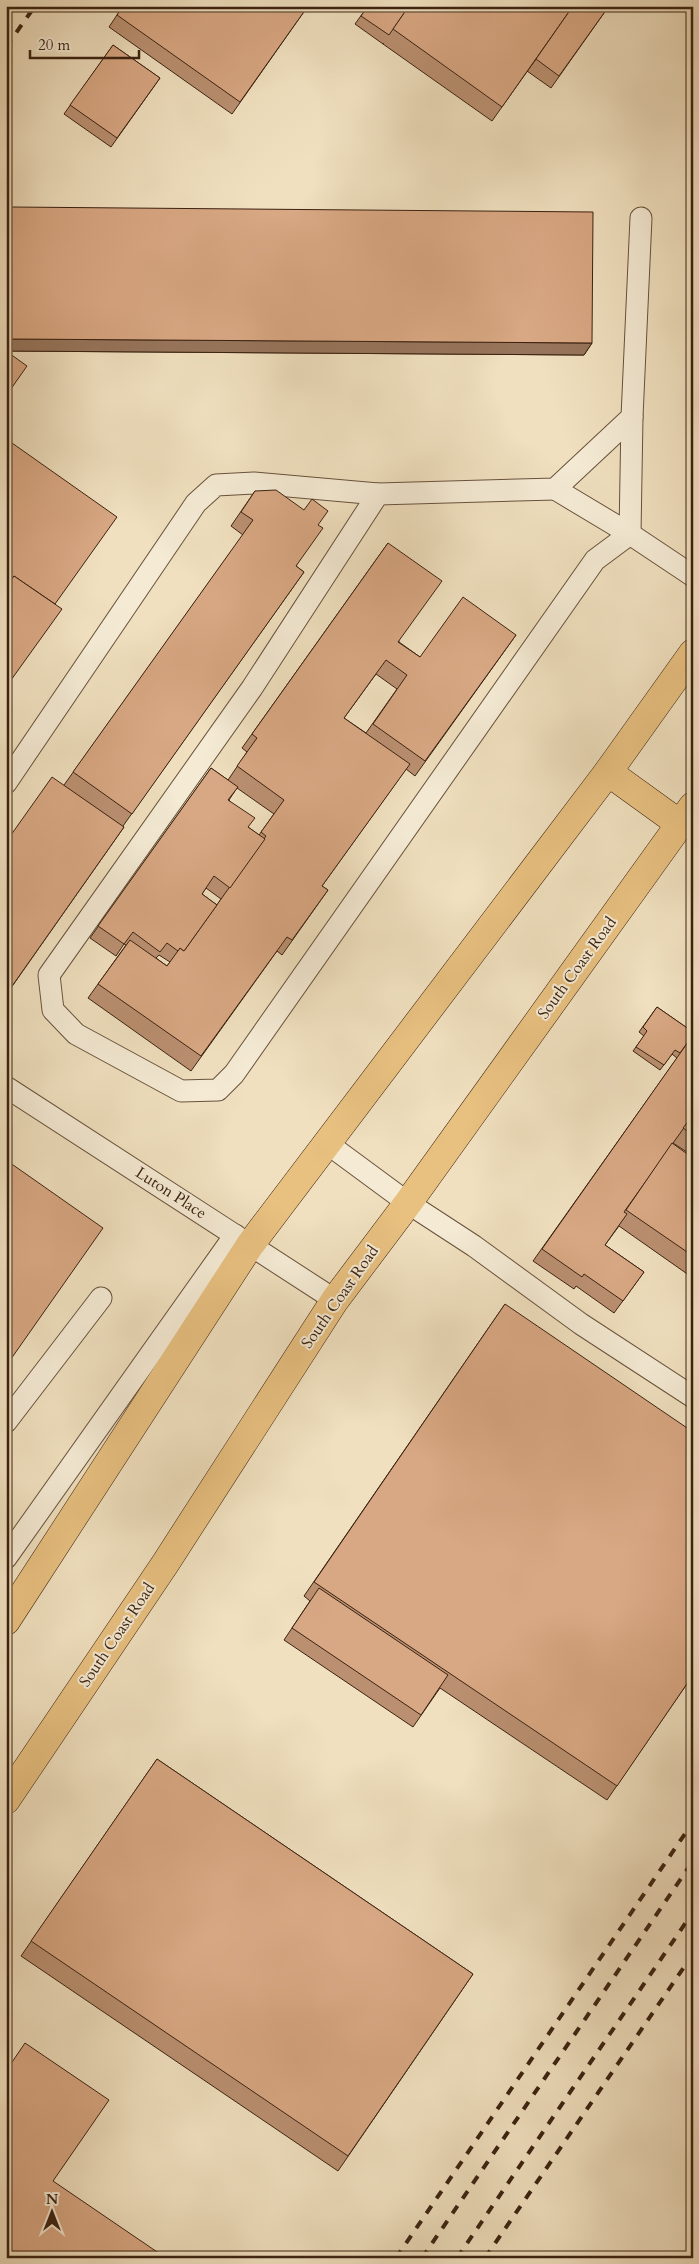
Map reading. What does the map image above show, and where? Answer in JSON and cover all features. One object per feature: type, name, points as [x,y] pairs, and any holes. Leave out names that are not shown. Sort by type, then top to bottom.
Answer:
[{"type":"highway","points":[[6,1620],[242,1240],[328,1144],[608,772],[693,653]]},
{"type":"highway","points":[[608,772],[687,815]]},
{"type":"highway","name":"South Coast Road","points":[[6,1800],[165,1564],[335,1300],[408,1203],[687,815]]},
{"type":"lane","points":[[630,534],[632,417],[641,218]]},
{"type":"lane","points":[[555,489],[632,417]]},
{"type":"lane","points":[[6,783],[196,503],[216,485],[254,483],[378,494],[555,489],[630,534],[693,576]]},
{"type":"lane","points":[[378,494],[252,688],[49,975],[53,1010],[76,1034],[181,1091],[218,1090],[234,1074],[595,560],[630,534]]},
{"type":"lane","name":"Luton Place","points":[[6,1087],[335,1300]]},
{"type":"lane","points":[[328,1144],[408,1203],[474,1246],[580,1324],[693,1397]]},
{"type":"lane","points":[[6,1558],[242,1240]]},
{"type":"lane","points":[[6,1422],[101,1298]]},
{"type":"building","points":[[123,6],[308,6],[240,102],[117,15]]},
{"type":"building","points":[[368,6],[409,6],[389,35],[361,16]]},
{"type":"building","points":[[409,6],[573,6],[502,107],[393,29]]},
{"type":"building","points":[[573,6],[609,6],[559,76],[536,59]]},
{"type":"building","points":[[113,45],[160,78],[117,138],[70,105]]},
{"type":"building","points":[[11,207],[593,212],[592,343],[10,339]]},
{"type":"building","points":[[6,351],[27,366],[6,396]]},
{"type":"building","points":[[12,443],[117,517],[55,604],[14,576],[12,578],[6,574],[6,451]]},
{"type":"building","points":[[276,490],[304,510],[312,499],[328,511],[318,525],[323,528],[296,566],[304,572],[132,814],[73,772],[253,520],[241,512],[255,491]]},
{"type":"building","points":[[388,543],[442,581],[398,642],[420,657],[463,597],[516,635],[425,761],[373,724],[407,675],[386,660],[344,718],[410,764],[322,886],[328,890],[292,940],[287,937],[201,1056],[98,984],[130,940],[167,966],[180,948],[184,951],[266,836],[261,832],[284,800],[237,766],[257,738],[252,734]]},
{"type":"building","points":[[14,576],[62,609],[6,687],[6,587]]},
{"type":"building","points":[[211,768],[238,787],[228,800],[255,818],[248,827],[265,839],[230,888],[214,876],[202,894],[217,905],[184,951],[180,948],[178,951],[167,943],[160,952],[133,932],[124,944],[98,926]]},
{"type":"building","points":[[52,777],[124,827],[10,989],[6,987],[6,842]]},
{"type":"building","points":[[657,1007],[693,1032],[693,1035],[680,1053],[675,1050],[664,1065],[636,1047],[647,1031],[643,1027]]},
{"type":"building","points":[[693,1035],[693,1115],[624,1212],[627,1214],[605,1245],[644,1272],[623,1301],[584,1274],[582,1277],[542,1249]]},
{"type":"building","points":[[693,1115],[693,1135],[683,1128]]},
{"type":"building","points":[[672,1143],[693,1158],[693,1256],[626,1210]]},
{"type":"building","points":[[6,1160],[103,1228],[6,1366]]},
{"type":"building","points":[[505,1304],[693,1432],[693,1675],[617,1786],[314,1582]]},
{"type":"building","points":[[319,1588],[448,1675],[421,1715],[292,1628]]},
{"type":"building","points":[[157,1759],[473,1974],[348,2156],[31,1941]]},
{"type":"building","points":[[25,2043],[109,2100],[53,2181],[166,2258],[6,2258],[6,2071]]},
{"type":"railway","points":[[6,11],[9,6]]},
{"type":"railway","points":[[6,47],[35,6]]},
{"type":"railway","points":[[396,2258],[693,1822]]},
{"type":"railway","points":[[422,2258],[693,1861]]},
{"type":"railway","points":[[457,2258],[693,1912]]},
{"type":"railway","points":[[485,2258],[693,1954]]}]
